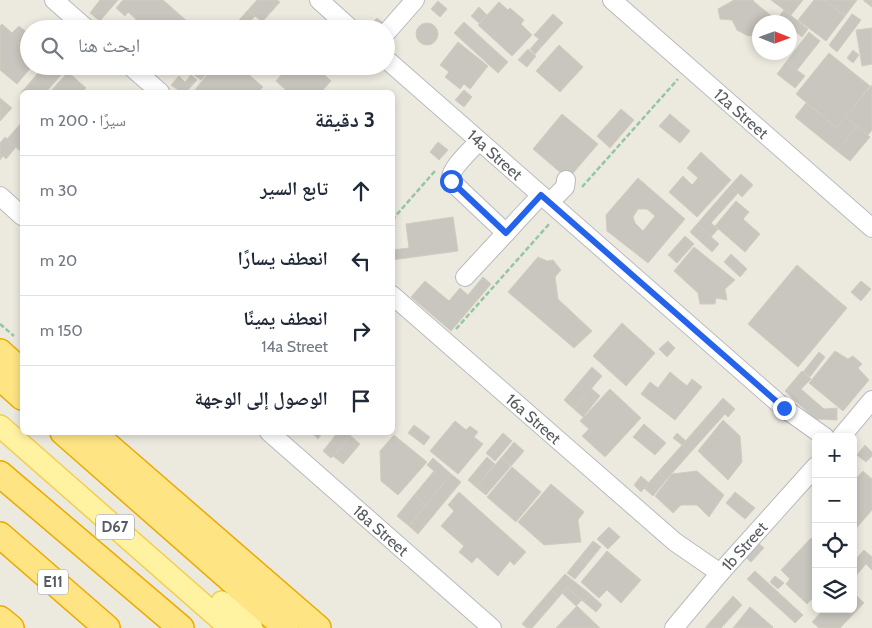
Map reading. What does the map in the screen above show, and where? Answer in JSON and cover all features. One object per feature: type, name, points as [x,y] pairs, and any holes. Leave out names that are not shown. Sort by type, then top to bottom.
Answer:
[{"type":"highway","points":[[8,346],[13,382]]},
{"type":"highway","points":[[66,435],[286,628]]},
{"type":"highway","points":[[95,435],[318,628]]},
{"type":"highway","points":[[0,474],[181,628]]},
{"type":"highway","name":"E11","points":[[0,535],[107,628]]},
{"type":"highway","points":[[0,619],[11,628]]},
{"type":"main road","points":[[0,409],[20,426]]},
{"type":"main road","name":"D67","points":[[0,426],[230,628]]},
{"type":"main road","name":"D67","points":[[30,435],[252,628]]},
{"type":"street","points":[[54,0],[77,20]]},
{"type":"street","points":[[319,0],[342,20]]},
{"type":"street","points":[[395,23],[415,0]]},
{"type":"street","name":"12a Street","points":[[612,0],[872,228]]},
{"type":"street","name":"14a Street","points":[[395,67],[784,408],[819,433]]},
{"type":"street","points":[[140,75],[158,90]]},
{"type":"street","points":[[479,141],[452,171],[450,178],[506,233]]},
{"type":"street","points":[[465,277],[506,233],[545,199],[565,187],[566,180]]},
{"type":"street","points":[[0,196],[20,214]]},
{"type":"street","name":"16a Street","points":[[395,299],[715,579]]},
{"type":"street","points":[[844,433],[872,400]]},
{"type":"street","name":"14a Street","points":[[784,408],[812,439]]},
{"type":"street","name":"18a Street","points":[[272,435],[492,628]]},
{"type":"street","name":"1b Street","points":[[674,628],[812,470]]},
{"type":"path","points":[[395,217],[437,169]]},
{"type":"path","points":[[0,324],[8,346]]},
{"type":"building","points":[[100,0],[118,0],[101,20],[90,13]]},
{"type":"building","points":[[123,0],[163,0],[186,20],[135,20],[128,12],[125,16],[116,8]]},
{"type":"building","points":[[257,0],[277,0],[280,2],[264,20],[260,20],[248,10]]},
{"type":"building","points":[[734,0],[754,0],[770,15],[752,15],[752,35],[748,36],[737,30],[732,20],[720,19],[718,9]]},
{"type":"building","points":[[771,0],[803,0],[791,15]]},
{"type":"building","points":[[814,0],[824,0],[845,16],[826,41],[798,20]]},
{"type":"building","points":[[824,0],[857,0],[845,16]]},
{"type":"building","points":[[864,0],[872,0],[872,7],[864,1]]},
{"type":"building","points":[[438,1],[447,9],[440,17],[431,9]]},
{"type":"building","points":[[499,2],[508,10],[510,8],[524,20],[521,24],[532,35],[512,56],[478,25]]},
{"type":"building","points":[[479,7],[487,15],[479,23],[471,16]]},
{"type":"building","points":[[248,10],[255,16],[252,20],[239,20]]},
{"type":"building","points":[[784,10],[790,15],[780,15]]},
{"type":"building","points":[[553,14],[563,23],[535,54],[530,49],[539,39],[534,35]]},
{"type":"building","points":[[852,14],[861,20],[837,52],[829,45]]},
{"type":"building","points":[[797,20],[808,29],[802,37],[797,33]]},
{"type":"building","points":[[464,22],[508,62],[498,73],[454,33]]},
{"type":"building","points":[[427,23],[437,30],[438,34],[431,44],[427,45],[417,38],[416,34],[423,24]]},
{"type":"building","points":[[2,24],[12,33],[20,27],[20,75],[24,75],[17,84],[0,70],[0,26]]},
{"type":"building","points":[[872,28],[872,64],[862,66],[856,30]]},
{"type":"building","points":[[809,32],[820,41],[797,70],[786,62],[788,60],[797,60],[797,48]]},
{"type":"building","points":[[458,42],[488,66],[470,89],[464,84],[460,89],[445,77],[449,72],[440,65]]},
{"type":"building","points":[[559,45],[583,67],[560,92],[536,71]]},
{"type":"building","points":[[528,49],[536,56],[527,67],[518,60]]},
{"type":"building","points":[[853,50],[859,55],[853,63],[847,58]]},
{"type":"building","points":[[829,53],[870,86],[837,128],[796,94]]},
{"type":"building","points":[[786,62],[805,76],[795,88],[777,74]]},
{"type":"building","points":[[36,75],[61,75],[48,90],[24,90]]},
{"type":"building","points":[[65,75],[71,75],[86,88],[84,90],[52,90]]},
{"type":"building","points":[[191,75],[197,80],[188,90],[178,90],[171,85],[179,76],[185,82]]},
{"type":"building","points":[[195,75],[205,75],[201,80]]},
{"type":"building","points":[[207,75],[249,75],[263,87],[260,90],[195,90]]},
{"type":"building","points":[[281,75],[325,75],[331,81],[323,90],[286,90],[276,81]]},
{"type":"building","points":[[872,85],[872,130],[868,135],[845,117]]},
{"type":"building","points":[[464,90],[472,97],[464,107],[455,100]]},
{"type":"building","points":[[0,98],[12,108],[0,121]]},
{"type":"building","points":[[806,103],[837,128],[845,117],[857,126],[837,151],[795,117]]},
{"type":"building","points":[[621,109],[634,120],[610,148],[597,136]]},
{"type":"building","points":[[562,114],[598,144],[568,179],[533,149]]},
{"type":"building","points":[[670,114],[690,131],[680,143],[659,126]]},
{"type":"building","points":[[20,124],[20,151],[7,139]]},
{"type":"building","points":[[857,126],[870,137],[850,161],[837,151]]},
{"type":"building","points":[[5,137],[16,147],[6,159],[3,156],[0,160],[0,143]]},
{"type":"building","points":[[438,142],[448,150],[439,160],[430,152]]},
{"type":"building","points":[[701,152],[731,180],[697,217],[669,192],[683,176],[692,185],[698,178],[687,168]]},
{"type":"building","points":[[741,174],[753,185],[742,197],[730,186]]},
{"type":"building","points":[[638,178],[685,219],[648,263],[607,231],[606,215]],"holes":[[[638,209],[647,209],[655,216],[643,231],[635,223],[633,217]]]},
{"type":"building","points":[[730,186],[738,193],[711,223],[718,229],[711,237],[697,224]]},
{"type":"building","points":[[736,201],[749,212],[743,219],[760,234],[745,252],[715,226]]},
{"type":"building","points":[[453,217],[458,251],[395,260],[395,250],[409,248],[406,224]]},
{"type":"building","points":[[697,224],[719,244],[712,252],[690,232]]},
{"type":"building","points":[[685,236],[694,244],[677,263],[668,255]]},
{"type":"building","points":[[694,247],[735,280],[725,289],[727,300],[716,298],[715,304],[700,304],[698,293],[674,271]]},
{"type":"building","points":[[731,254],[747,269],[740,277],[724,262]]},
{"type":"building","points":[[538,257],[547,261],[553,260],[561,270],[555,277],[558,299],[592,331],[574,348],[508,292]]},
{"type":"building","points":[[797,265],[847,308],[798,367],[748,324]]},
{"type":"building","points":[[483,277],[491,284],[451,331],[411,297],[425,281],[449,301],[460,288],[468,295]]},
{"type":"building","points":[[861,281],[871,289],[861,301],[851,292]]},
{"type":"building","points":[[622,323],[655,353],[626,386],[593,356]]},
{"type":"building","points":[[668,341],[675,348],[667,357],[659,349]]},
{"type":"building","points":[[835,351],[848,359],[853,356],[862,364],[858,368],[869,380],[843,411],[809,383]]},
{"type":"building","points":[[819,352],[825,357],[810,377],[803,372]]},
{"type":"building","points":[[592,367],[602,376],[574,409],[564,400]]},
{"type":"building","points":[[802,371],[811,379],[801,389],[824,409],[837,408],[837,420],[815,419],[785,391]]},
{"type":"building","points":[[670,372],[687,386],[692,379],[702,387],[675,420],[641,394],[650,382],[658,388]]},
{"type":"building","points":[[591,388],[600,396],[583,417],[574,409]]},
{"type":"building","points":[[610,389],[641,418],[605,457],[582,436],[589,429],[580,421]]},
{"type":"building","points":[[723,398],[735,409],[728,417],[725,414],[690,453],[682,445]]},
{"type":"building","points":[[723,420],[740,436],[742,462],[728,480],[698,451]]},
{"type":"building","points":[[455,421],[466,430],[470,426],[478,432],[474,437],[483,444],[458,474],[430,451]]},
{"type":"building","points":[[644,424],[666,443],[655,455],[633,437]]},
{"type":"building","points":[[414,425],[430,437],[424,445],[408,433]]},
{"type":"building","points":[[503,433],[512,441],[495,461],[486,453]]},
{"type":"building","points":[[677,433],[686,441],[682,445],[673,438]]},
{"type":"building","points":[[336,435],[351,436],[331,458],[323,451]]},
{"type":"building","points":[[394,435],[427,462],[398,495],[381,481],[380,451]]},
{"type":"building","points":[[351,436],[360,444],[343,464],[333,456]]},
{"type":"building","points":[[514,442],[524,451],[511,466],[501,458]]},
{"type":"building","points":[[682,445],[690,453],[666,480],[658,472]]},
{"type":"building","points":[[865,445],[872,452],[872,456],[866,462],[857,455]]},
{"type":"building","points":[[487,457],[495,464],[476,487],[468,480]]},
{"type":"building","points":[[433,458],[451,474],[426,505],[414,495],[434,471],[427,465]]},
{"type":"building","points":[[501,458],[511,466],[486,495],[476,487]]},
{"type":"building","points":[[512,467],[541,492],[516,522],[487,497]]},
{"type":"building","points":[[697,471],[724,495],[709,517],[697,505],[681,505],[673,513],[655,496],[672,474]]},
{"type":"building","points":[[863,471],[872,479],[872,510],[857,527],[857,478]]},
{"type":"building","points":[[658,472],[666,480],[653,496],[644,488]]},
{"type":"building","points":[[451,474],[461,482],[418,534],[409,526]]},
{"type":"building","points":[[641,476],[649,483],[641,492],[634,485]]},
{"type":"building","points":[[551,484],[584,512],[578,520],[581,542],[544,545],[518,522]]},
{"type":"building","points":[[459,492],[526,552],[514,565],[510,561],[498,576],[477,557],[472,563],[459,552],[464,546],[441,526],[454,511],[448,505]]},
{"type":"building","points":[[735,492],[755,508],[745,519],[726,503]]},
{"type":"building","points":[[414,495],[426,505],[409,526],[397,516]]},
{"type":"building","points":[[609,527],[620,537],[608,549],[597,539]]},
{"type":"building","points":[[811,538],[812,599],[807,604],[786,584],[790,579],[781,570]]},
{"type":"building","points":[[593,541],[601,547],[588,563],[580,557]]},
{"type":"building","points":[[756,541],[764,548],[751,562],[743,555]]},
{"type":"building","points":[[864,550],[872,557],[872,570],[866,564],[857,574],[857,558]]},
{"type":"building","points":[[607,551],[641,580],[621,603],[607,590],[599,598],[581,582]]},
{"type":"building","points":[[580,557],[588,563],[575,579],[567,573]]},
{"type":"building","points":[[755,571],[803,615],[795,623],[747,579]]},
{"type":"building","points":[[565,574],[590,594],[584,602],[567,587],[559,597],[551,590]]},
{"type":"building","points":[[775,576],[784,583],[778,589],[770,582]]},
{"type":"building","points":[[567,587],[582,600],[576,606],[562,593]]},
{"type":"building","points":[[551,590],[559,597],[540,619],[532,612]]},
{"type":"building","points":[[590,594],[602,605],[596,612],[584,602]]},
{"type":"building","points":[[733,596],[742,605],[721,628],[705,628]]},
{"type":"building","points":[[857,596],[864,603],[857,610]]},
{"type":"building","points":[[577,606],[600,628],[556,628]]},
{"type":"building","points":[[750,607],[773,627],[733,628]]},
{"type":"building","points":[[532,612],[540,619],[532,628],[527,628],[522,624]]},
{"type":"building","points":[[820,613],[854,613],[840,628],[819,628],[812,622]]},
{"type":"route","points":[[451,181],[506,233],[541,195],[784,408]]}]
